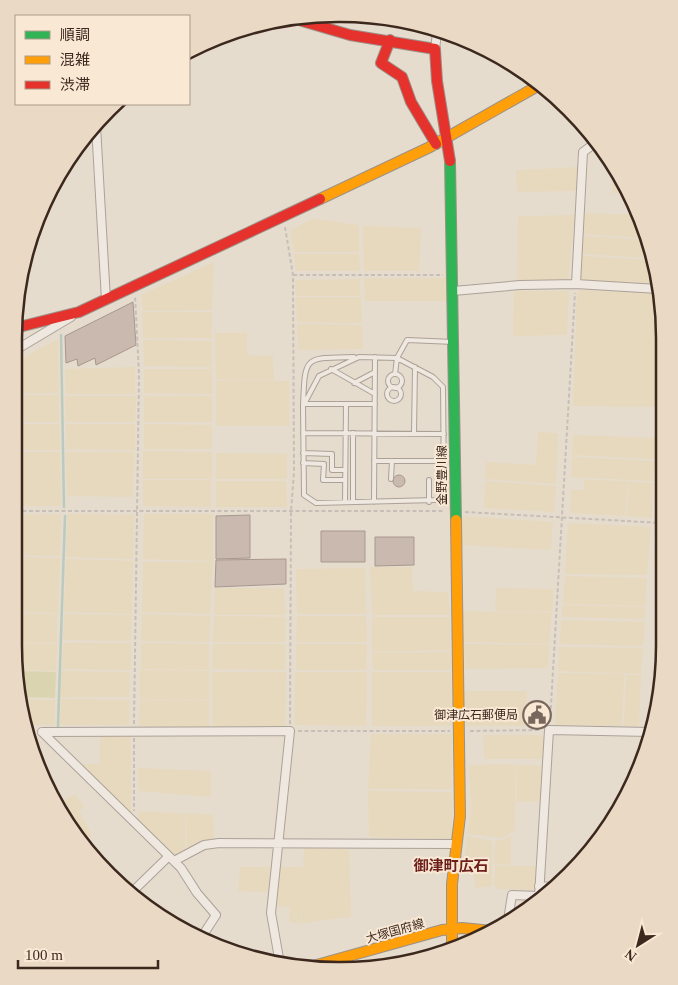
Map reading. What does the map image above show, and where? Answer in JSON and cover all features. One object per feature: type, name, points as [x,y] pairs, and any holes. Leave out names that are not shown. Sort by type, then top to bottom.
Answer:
[{"type":"main road","points":[[309,24],[325,31],[390,40],[435,49]]},
{"type":"main road","points":[[390,40],[382,63],[402,78],[411,102],[436,144]]},
{"type":"main road","name":"金野豊川線","points":[[435,49],[437,81],[452,173],[455,511],[460,731],[460,816],[452,884],[452,941]]},
{"type":"main road","points":[[23,327],[79,312],[106,300],[436,144],[533,89]]},
{"type":"main road","name":"大塚国府線","points":[[328,962],[452,928],[479,930]]},
{"type":"street","points":[[435,49],[436,38]]},
{"type":"street","points":[[97,135],[106,300]]},
{"type":"street","points":[[576,284],[583,152],[590,147]]},
{"type":"street","points":[[453,291],[520,285],[576,284],[651,289]]},
{"type":"street","points":[[22,346],[79,312]]},
{"type":"street","points":[[539,891],[549,730],[644,732]]},
{"type":"street","points":[[205,932],[216,915],[171,859],[42,732],[290,731],[271,913],[279,956]]},
{"type":"street","points":[[136,889],[171,859],[204,845],[219,843],[457,844]]},
{"type":"street","points":[[539,886],[545,886]]},
{"type":"street","points":[[509,913],[512,895],[533,896]]},
{"type":"lane","points":[[395,374],[388,381],[395,387],[400,385],[402,381],[395,374],[396,358],[407,340],[454,342]]},
{"type":"lane","points":[[303,410],[304,404],[319,376],[359,357]]},
{"type":"lane","points":[[374,502],[375,357]]},
{"type":"lane","points":[[320,358],[396,358],[438,380],[442,387],[444,434],[443,493],[436,500],[429,502],[316,503],[307,499],[303,491],[303,410],[304,372],[308,364],[320,358]]},
{"type":"lane","points":[[414,434],[415,367]]},
{"type":"lane","points":[[331,369],[375,394]]},
{"type":"lane","points":[[354,383],[375,372]]},
{"type":"lane","points":[[304,404],[375,404]]},
{"type":"lane","points":[[345,502],[346,404]]},
{"type":"lane","points":[[303,433],[444,434]]},
{"type":"lane","points":[[353,433],[353,502]]},
{"type":"lane","points":[[303,453],[332,454],[332,470],[345,470]]},
{"type":"lane","points":[[374,461],[444,461]]},
{"type":"lane","points":[[391,479],[392,461]]},
{"type":"lane","points":[[303,463],[324,464],[323,480],[345,480]]},
{"type":"lane","points":[[429,480],[429,502]]},
{"type":"path","points":[[283,217],[293,275],[294,472],[291,511],[290,731],[549,730],[576,284]]},
{"type":"path","points":[[293,275],[453,275]]},
{"type":"path","points":[[134,821],[139,374],[135,286]]},
{"type":"path","points":[[22,511],[455,511],[656,523]]},
{"type":"shaded area","points":[[579,167],[577,191],[517,192],[516,170]]},
{"type":"shaded area","points":[[613,180],[620,193],[612,193]]},
{"type":"shaded area","points":[[585,213],[630,215],[639,238],[584,234]]},
{"type":"shaded area","points":[[575,215],[568,279],[517,281],[518,216]]},
{"type":"shaded area","points":[[313,219],[359,225],[359,252],[294,252],[290,230]]},
{"type":"shaded area","points":[[363,226],[421,228],[419,271],[364,271]]},
{"type":"shaded area","points":[[583,236],[640,240],[645,258],[582,254]]},
{"type":"shaded area","points":[[294,254],[359,254],[360,271],[296,271]]},
{"type":"shaded area","points":[[582,256],[646,260],[650,284],[580,280]]},
{"type":"shaded area","points":[[214,262],[212,310],[143,311],[141,295]]},
{"type":"shaded area","points":[[364,278],[447,278],[449,301],[365,301]]},
{"type":"shaded area","points":[[360,279],[360,296],[296,296],[295,280]]},
{"type":"shaded area","points":[[579,290],[652,294],[656,339],[656,407],[573,406],[577,293]]},
{"type":"shaded area","points":[[514,291],[569,291],[567,335],[513,336]]},
{"type":"shaded area","points":[[296,297],[361,297],[362,323],[297,322]]},
{"type":"shaded area","points":[[142,312],[212,312],[212,338],[143,338]]},
{"type":"shaded area","points":[[297,324],[362,325],[363,349],[298,350]]},
{"type":"shaded area","points":[[215,333],[247,333],[247,355],[242,355],[273,356],[274,380],[216,379]]},
{"type":"shaded area","points":[[58,339],[59,393],[22,393],[22,358]]},
{"type":"shaded area","points":[[143,340],[212,341],[212,367],[144,366]]},
{"type":"shaded area","points":[[135,367],[135,394],[66,394],[65,369]]},
{"type":"shaded area","points":[[144,369],[212,369],[212,394],[144,393]]},
{"type":"shaded area","points":[[216,380],[289,381],[289,426],[216,426]]},
{"type":"shaded area","points":[[22,395],[59,395],[59,422],[22,422]]},
{"type":"shaded area","points":[[65,396],[136,396],[135,422],[66,422]]},
{"type":"shaded area","points":[[144,396],[212,396],[212,422],[144,422]]},
{"type":"shaded area","points":[[22,424],[59,424],[60,450],[22,450]]},
{"type":"shaded area","points":[[66,424],[135,424],[135,450],[66,449]]},
{"type":"shaded area","points":[[144,424],[212,425],[212,449],[144,449]]},
{"type":"shaded area","points":[[538,432],[558,433],[556,484],[485,479],[486,462],[536,465]]},
{"type":"shaded area","points":[[573,435],[656,438],[655,459],[572,455]]},
{"type":"shaded area","points":[[143,451],[212,452],[212,479],[143,479]]},
{"type":"shaded area","points":[[22,452],[60,452],[61,506],[22,506]]},
{"type":"shaded area","points":[[66,452],[134,452],[133,497],[67,496]]},
{"type":"shaded area","points":[[216,453],[287,454],[287,479],[216,479]]},
{"type":"shaded area","points":[[572,457],[655,461],[653,481],[571,477]]},
{"type":"shaded area","points":[[143,480],[211,480],[211,507],[143,506]]},
{"type":"shaded area","points":[[584,480],[628,481],[625,516],[570,513],[571,490],[584,490]]},
{"type":"shaded area","points":[[216,481],[286,481],[287,507],[216,507]]},
{"type":"shaded area","points":[[485,481],[556,486],[554,512],[484,508]]},
{"type":"shaded area","points":[[629,482],[653,483],[652,518],[627,516]]},
{"type":"shaded area","points":[[61,514],[60,556],[22,555],[22,515]]},
{"type":"shaded area","points":[[67,514],[134,515],[133,559],[66,557]]},
{"type":"shaded area","points":[[144,514],[213,514],[213,561],[143,559]]},
{"type":"shaded area","points":[[460,516],[553,522],[551,550],[460,545]]},
{"type":"shaded area","points":[[568,523],[651,527],[647,575],[565,574]]},
{"type":"shaded area","points":[[22,557],[60,558],[58,613],[22,612]]},
{"type":"shaded area","points":[[66,559],[133,561],[132,614],[64,612]]},
{"type":"shaded area","points":[[143,562],[213,562],[210,614],[142,612]]},
{"type":"shaded area","points":[[370,567],[412,567],[413,591],[448,592],[450,615],[372,615]]},
{"type":"shaded area","points":[[365,568],[366,614],[297,614],[296,569]]},
{"type":"shaded area","points":[[565,576],[647,578],[645,606],[563,604]]},
{"type":"shaded area","points":[[215,588],[284,588],[285,615],[214,615]]},
{"type":"shaded area","points":[[496,588],[554,589],[552,612],[495,611]]},
{"type":"shaded area","points":[[562,605],[645,607],[645,619],[562,617]]},
{"type":"shaded area","points":[[463,611],[552,613],[549,644],[464,642]]},
{"type":"shaded area","points":[[22,614],[57,614],[57,643],[22,642]]},
{"type":"shaded area","points":[[64,614],[132,615],[131,641],[63,640]]},
{"type":"shaded area","points":[[142,614],[210,616],[209,642],[141,641]]},
{"type":"shaded area","points":[[214,616],[285,617],[285,642],[213,642]]},
{"type":"shaded area","points":[[297,616],[366,616],[367,642],[296,642]]},
{"type":"shaded area","points":[[372,617],[450,617],[450,650],[372,652]]},
{"type":"shaded area","points":[[561,620],[645,622],[643,646],[560,644]]},
{"type":"shaded area","points":[[22,643],[57,644],[56,671],[23,670]]},
{"type":"shaded area","points":[[63,643],[131,643],[131,670],[62,669]]},
{"type":"shaded area","points":[[141,643],[209,644],[209,670],[141,669]]},
{"type":"shaded area","points":[[213,644],[285,644],[285,670],[212,669]]},
{"type":"shaded area","points":[[296,644],[367,644],[366,670],[296,670]]},
{"type":"shaded area","points":[[464,644],[549,645],[548,668],[465,669]]},
{"type":"shaded area","points":[[559,647],[643,648],[641,674],[558,671]]},
{"type":"shaded area","points":[[451,652],[451,670],[373,670],[372,653]]},
{"type":"shaded area","points":[[140,670],[209,671],[209,700],[140,699]]},
{"type":"shaded area","points":[[23,671],[56,672],[55,698],[27,697]]},
{"type":"shaded area","points":[[61,671],[130,672],[129,697],[60,697]]},
{"type":"shaded area","points":[[212,672],[286,672],[285,726],[213,726]]},
{"type":"shaded area","points":[[295,672],[367,672],[366,726],[295,725]]},
{"type":"shaded area","points":[[372,672],[451,672],[452,726],[372,726]]},
{"type":"shaded area","points":[[558,673],[624,674],[622,726],[555,725]]},
{"type":"shaded area","points":[[626,675],[641,675],[639,726],[624,726]]},
{"type":"shaded area","points":[[464,691],[527,691],[525,726],[463,726]]},
{"type":"shaded area","points":[[27,699],[55,700],[55,725],[32,725]]},
{"type":"shaded area","points":[[61,699],[129,700],[129,725],[60,725]]},
{"type":"shaded area","points":[[140,700],[209,701],[209,727],[139,726]]},
{"type":"shaded area","points":[[130,734],[131,815],[79,764],[100,764],[100,735]]},
{"type":"shaded area","points":[[371,734],[452,734],[452,789],[368,789]]},
{"type":"shaded area","points":[[483,735],[542,735],[545,739],[544,759],[484,759]]},
{"type":"shaded area","points":[[516,764],[515,830],[502,838],[467,834],[471,814],[469,765]]},
{"type":"shaded area","points":[[517,765],[543,766],[541,801],[517,802]]},
{"type":"shaded area","points":[[138,768],[211,771],[211,797],[139,791]]},
{"type":"shaded area","points":[[368,791],[452,792],[452,839],[369,837]]},
{"type":"shaded area","points":[[75,794],[84,806],[79,811],[92,836],[87,838],[63,800]]},
{"type":"shaded area","points":[[139,811],[185,814],[185,850],[172,857],[138,821]]},
{"type":"shaded area","points":[[186,813],[213,815],[214,840],[201,843],[187,851]]},
{"type":"shaded area","points":[[511,835],[511,865],[494,864],[495,841],[503,840]]},
{"type":"shaded area","points":[[467,836],[492,841],[492,886],[475,888],[473,868],[464,869]]},
{"type":"shaded area","points":[[304,848],[349,849],[351,917],[302,923],[302,900],[301,924],[289,922],[290,907],[276,906],[279,867],[303,867]]},
{"type":"shaded area","points":[[495,866],[537,866],[536,890],[498,889],[494,886]]},
{"type":"shaded area","points":[[240,867],[271,867],[268,892],[238,891]]},
{"type":"building","points":[[133,302],[136,345],[96,365],[95,358],[78,366],[77,359],[66,363],[65,336]]},
{"type":"building","points":[[397,475],[401,475],[405,481],[401,487],[397,487],[393,483],[393,479]]},
{"type":"building","points":[[250,515],[250,558],[216,559],[216,516]]},
{"type":"building","points":[[321,531],[365,531],[365,562],[321,562]]},
{"type":"building","points":[[375,537],[414,537],[414,565],[375,566]]},
{"type":"building","points":[[286,559],[286,584],[215,587],[216,560]]},
{"type":"waterway","points":[[61,335],[64,507]]},
{"type":"waterway","points":[[58,726],[65,516]]},
{"type":"traffic: fast","points":[[450,161],[456,520]]},
{"type":"traffic: slow","points":[[320,199],[430,147],[533,89]]},
{"type":"traffic: slow","points":[[452,941],[452,884],[460,816],[456,520]]},
{"type":"traffic: slow","points":[[327,962],[442,930],[462,928],[479,930]]},
{"type":"traffic: jam","points":[[311,24],[350,35],[435,49],[437,81],[450,161]]},
{"type":"traffic: jam","points":[[390,40],[381,63],[402,77],[411,102],[436,144]]},
{"type":"traffic: jam","points":[[23,326],[79,312],[320,199]]},
{"type":"place","name":"御津広石郵便局","points":[[537,715]]},
{"type":"district","name":"御津町広石","points":[[451,866]]}]
